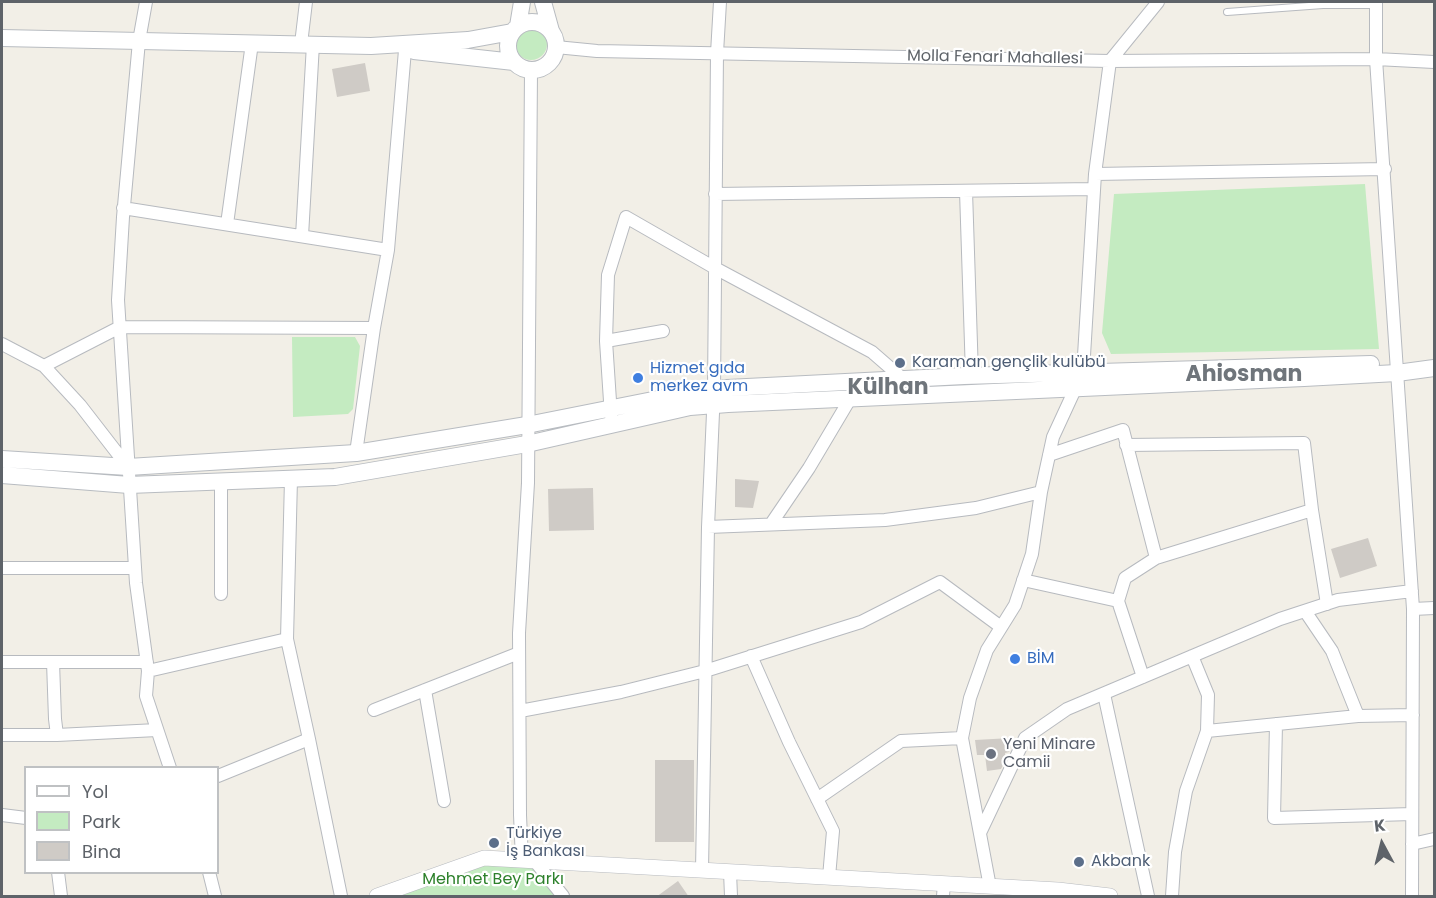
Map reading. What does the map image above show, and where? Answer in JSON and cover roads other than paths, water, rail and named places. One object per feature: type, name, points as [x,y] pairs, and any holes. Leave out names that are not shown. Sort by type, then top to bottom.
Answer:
[{"type":"main road","points":[[522,2],[508,50],[514,62],[531,70],[545,66],[555,54],[554,39],[543,2]]},
{"type":"main road","points":[[2,38],[371,45],[468,40],[515,29],[524,23],[539,22],[554,39]]},
{"type":"main road","points":[[371,45],[514,62]]},
{"type":"main road","points":[[2,459],[128,467],[356,453],[527,425],[690,407],[714,398],[903,379],[1373,364],[1397,373]]},
{"type":"main road","points":[[714,398],[850,399],[1397,373],[1434,368]]},
{"type":"main road","points":[[2,475],[129,485],[335,477],[526,444],[611,417]]},
{"type":"street","points":[[146,2],[139,41],[123,208],[118,300],[135,568],[147,666],[146,696],[169,766]]},
{"type":"street","points":[[302,237],[306,2]]},
{"type":"street","points":[[702,870],[708,527],[714,398],[717,53],[720,2]]},
{"type":"street","points":[[990,887],[962,738],[970,698],[987,650],[1015,605],[1032,554],[1041,492],[1053,438],[1083,372],[1095,174],[1110,61],[1158,2]]},
{"type":"street","points":[[1376,3],[1376,59],[1413,609],[1412,897]]},
{"type":"street","name":"Molla Fenari Mahallesi","points":[[554,39],[597,51],[1110,61],[1376,59],[1434,62]]},
{"type":"street","points":[[227,224],[252,43]]},
{"type":"street","points":[[356,453],[388,250],[405,50]]},
{"type":"street","points":[[531,70],[526,444],[528,483],[519,653],[520,711],[528,860],[563,897]]},
{"type":"street","points":[[1095,174],[1385,169]]},
{"type":"street","points":[[715,194],[1094,189]]},
{"type":"street","points":[[966,191],[972,375]]},
{"type":"street","points":[[123,208],[388,250]]},
{"type":"street","points":[[611,417],[606,341],[608,275],[626,217],[714,268],[872,352],[903,379]]},
{"type":"street","points":[[44,366],[120,327],[374,328]]},
{"type":"street","points":[[606,341],[663,331]]},
{"type":"street","points":[[2,344],[44,366],[80,405],[128,467]]},
{"type":"street","points":[[771,524],[809,468],[850,399]]},
{"type":"street","points":[[1049,455],[1122,430],[1156,558]]},
{"type":"street","points":[[1126,445],[1304,443],[1327,604]]},
{"type":"street","points":[[291,478],[286,639],[341,897]]},
{"type":"street","points":[[221,594],[222,482]]},
{"type":"street","points":[[708,527],[885,520],[976,508],[1041,492]]},
{"type":"street","points":[[1143,677],[1118,601],[1125,578],[1156,558],[1312,510]]},
{"type":"street","points":[[2,568],[135,568]]},
{"type":"street","points":[[1023,580],[1118,601]]},
{"type":"street","points":[[520,711],[621,692],[705,671],[861,622],[940,582],[1001,627]]},
{"type":"street","points":[[980,833],[1025,738],[1067,710],[1280,619],[1338,600],[1412,591]]},
{"type":"street","points":[[1413,609],[1434,608]]},
{"type":"street","points":[[1305,611],[1332,651],[1358,716]]},
{"type":"street","points":[[2,662],[147,666],[286,639]]},
{"type":"street","points":[[374,710],[519,653]]},
{"type":"street","points":[[751,656],[789,742],[833,831],[829,877]]},
{"type":"street","points":[[1172,897],[1175,852],[1186,791],[1208,731],[1208,695],[1192,656]]},
{"type":"street","points":[[53,662],[57,735]]},
{"type":"street","points":[[425,690],[444,801]]},
{"type":"street","points":[[1104,694],[1148,897]]},
{"type":"street","points":[[1208,731],[1358,716],[1413,715]]},
{"type":"street","points":[[1276,724],[1274,818],[1412,814]]},
{"type":"street","points":[[2,735],[57,735],[157,729]]},
{"type":"street","points":[[818,799],[901,741],[962,738]]},
{"type":"street","points":[[219,776],[309,739]]},
{"type":"street","points":[[2,815],[24,818]]},
{"type":"street","points":[[1412,844],[1434,839]]},
{"type":"street","points":[[377,897],[474,859],[484,858],[829,877],[943,890],[990,887],[1058,890],[1110,897]]},
{"type":"street","points":[[730,872],[731,897]]},
{"type":"street","points":[[58,874],[61,897]]},
{"type":"street","points":[[209,874],[215,897]]},
{"type":"lane","points":[[1227,12],[1376,3]]},
{"type":"place","name":"Karaman gençlik kulübü","points":[[900,363]]},
{"type":"place","name":"Hizmet gıda merkez avm","points":[[638,378]]},
{"type":"place","name":"BİM","points":[[1015,659]]},
{"type":"place","name":"Yeni Minare Camii","points":[[991,754]]},
{"type":"place","name":"Türkiye İş Bankası","points":[[494,843]]},
{"type":"place","name":"Akbank","points":[[1079,862]]},
{"type":"district","name":"Ahiosman","points":[[1244,375]]},
{"type":"district","name":"Külhan","points":[[888,388]]},
{"type":"park label","name":"Mehmet Bey Parkı","points":[[493,880]]}]
